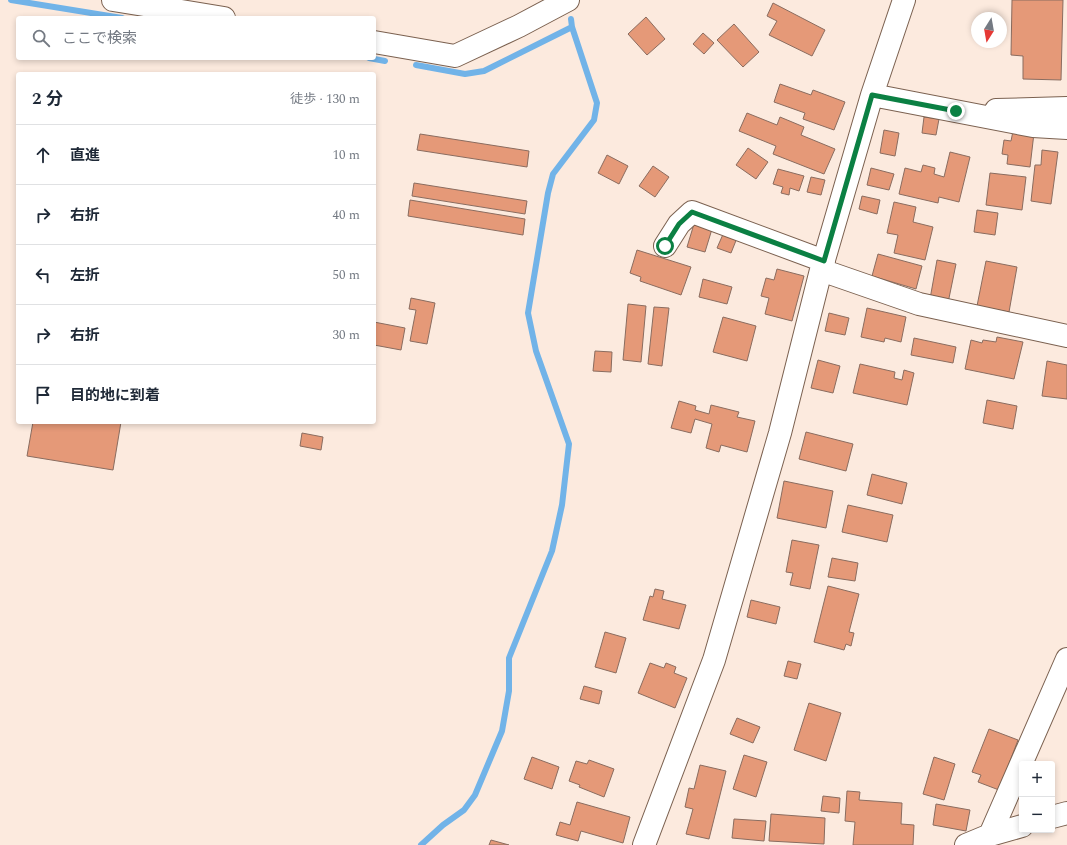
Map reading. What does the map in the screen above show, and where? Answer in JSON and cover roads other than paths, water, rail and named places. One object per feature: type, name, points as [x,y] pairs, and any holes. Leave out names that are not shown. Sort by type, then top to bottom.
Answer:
[{"type":"street","points":[[113,0],[212,16]]},
{"type":"street","points":[[376,42],[455,56],[519,26],[568,0]]},
{"type":"street","points":[[644,845],[714,660],[780,434],[823,265],[872,95],[904,0]]},
{"type":"street","points":[[872,95],[1033,126],[1067,128]]},
{"type":"street","points":[[956,111],[1067,108]]},
{"type":"street","points":[[665,246],[679,224],[692,212],[920,304],[1067,336]]},
{"type":"street","points":[[990,835],[1067,658]]},
{"type":"street","points":[[966,845],[990,835],[1019,827]]},
{"type":"waterway","points":[[11,0],[110,16]]},
{"type":"waterway","points":[[421,845],[443,825],[464,810],[475,795],[502,731],[509,691],[509,658],[552,551],[562,505],[569,444],[536,351],[528,313],[548,193],[553,174],[594,120],[597,103],[572,27],[571,19]]},
{"type":"waterway","points":[[416,65],[465,74],[484,71],[572,27]]},
{"type":"waterway","points":[[376,59],[385,61]]}]
